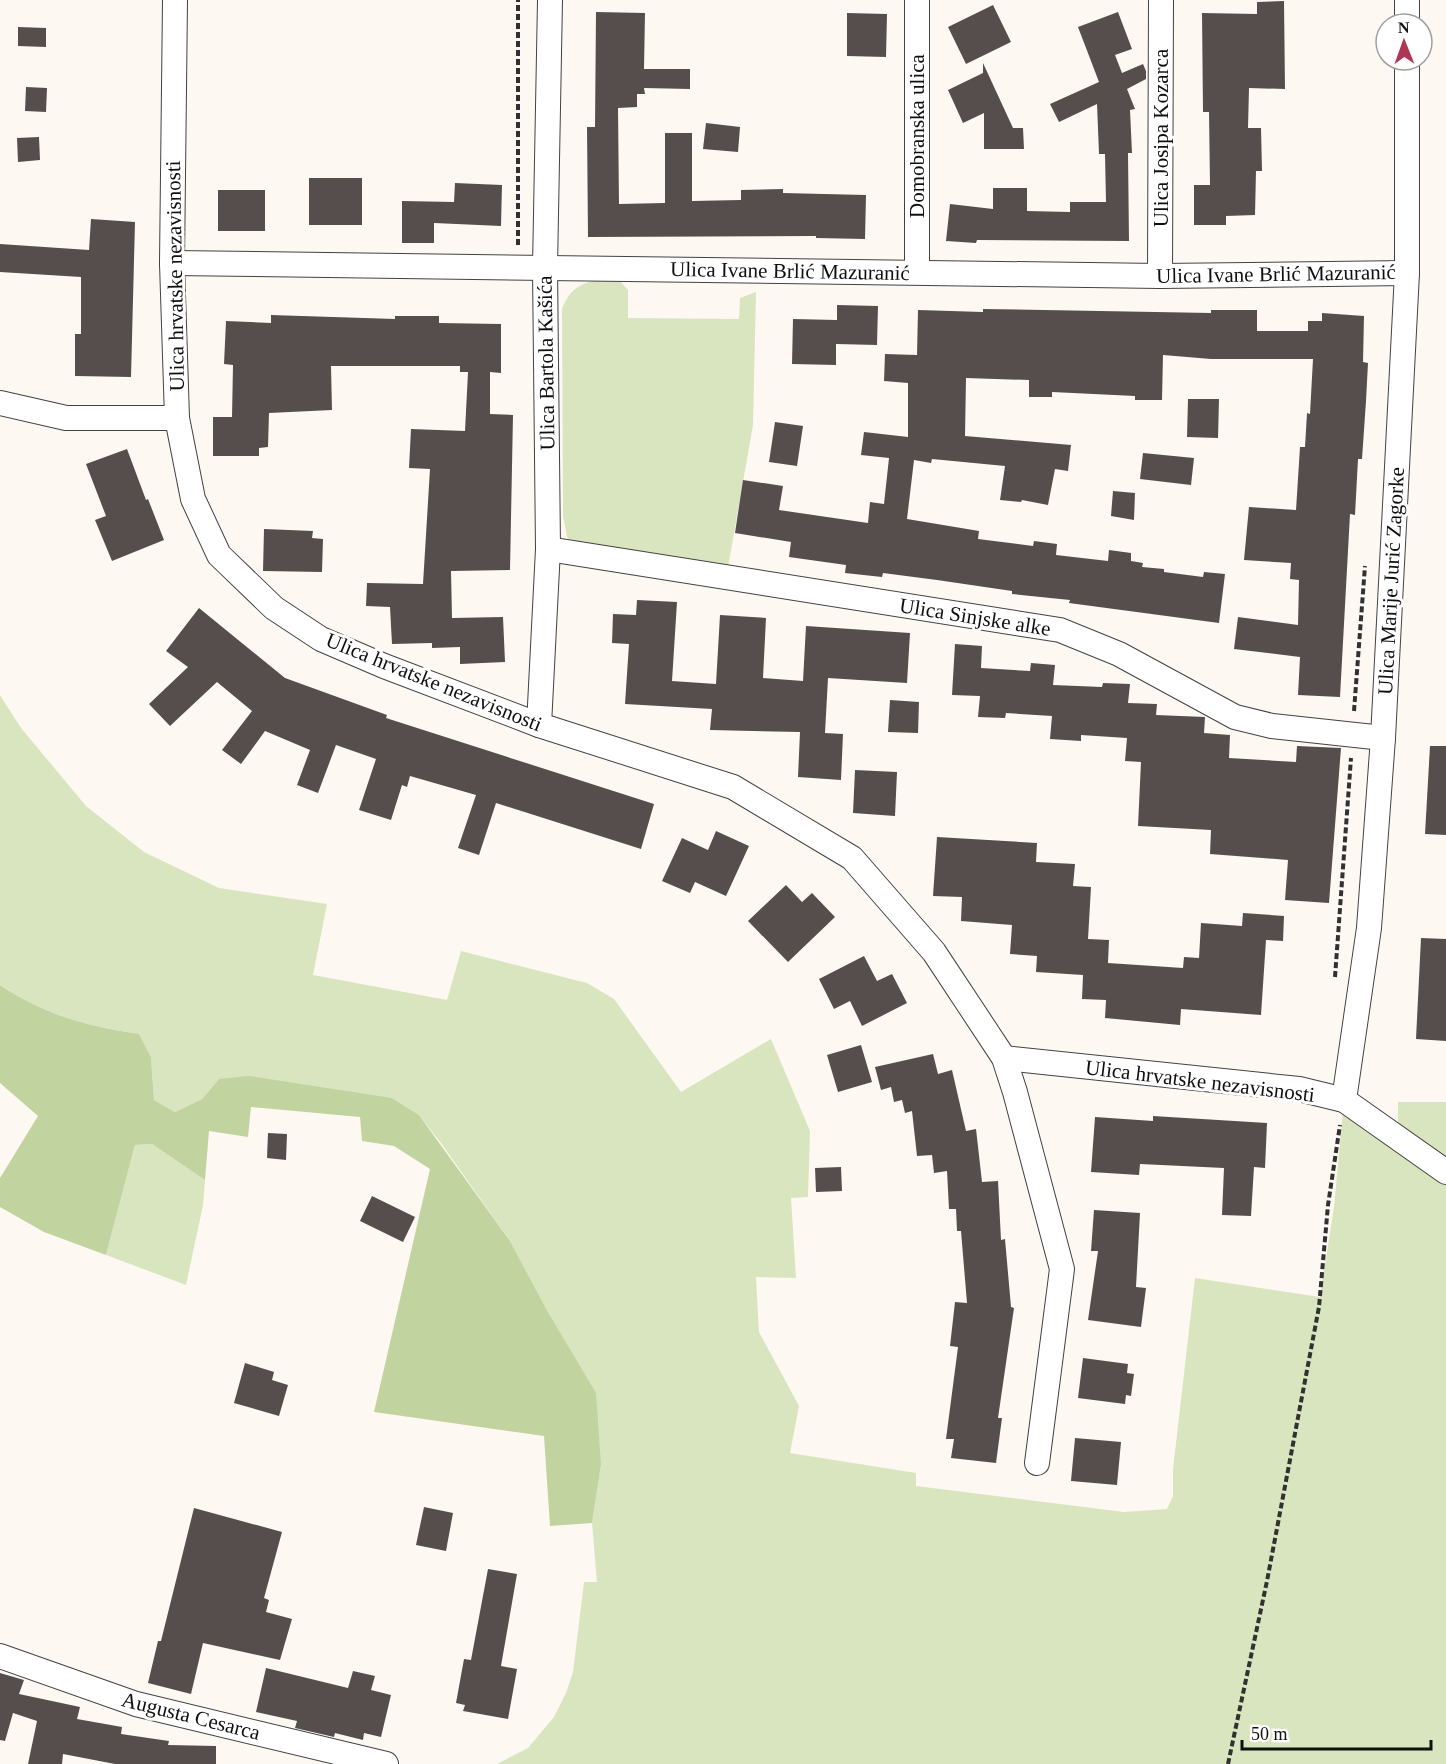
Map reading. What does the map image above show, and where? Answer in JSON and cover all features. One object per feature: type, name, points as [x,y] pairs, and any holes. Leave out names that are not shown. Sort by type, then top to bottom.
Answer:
[{"type":"street","name":"Ulica hrvatske nezavisnosti","points":[[175,0],[172,263],[177,418],[193,499],[219,555],[274,609],[321,639],[384,666],[539,725],[733,787],[852,858],[934,952],[1004,1058],[1047,1204],[1062,1269],[1037,1463]]},
{"type":"street","name":"Ulica Bartola Kašića","points":[[539,725],[548,549],[545,268],[550,0]]},
{"type":"street","name":"Domobranska ulica","points":[[916,0],[917,272]]},
{"type":"street","name":"Ulica Josipa Kozarca","points":[[1160,276],[1161,0]]},
{"type":"street","name":"Ulica Marije Jurić Zagorke","points":[[1344,1100],[1369,928],[1383,738],[1407,273],[1397,72]]},
{"type":"street","name":"Ulica Ivane Brlić Mazuranić","points":[[172,263],[1160,276],[1407,273]]},
{"type":"street","points":[[0,403],[66,418],[177,418]]},
{"type":"street","name":"Ulica Sinjske alke","points":[[548,549],[1060,630],[1119,654],[1235,717],[1272,726],[1383,738]]},
{"type":"street","name":"Ulica hrvatske nezavisnosti","points":[[1004,1058],[1299,1089],[1344,1100],[1446,1172]]},
{"type":"street","name":"Augusta Cesarca","points":[[0,1656],[136,1704],[386,1764]]},
{"type":"path","points":[[1334,987],[1348,822],[1365,558]]},
{"type":"path","points":[[1228,1764],[1268,1581],[1319,1307],[1328,1204],[1344,1100]]},
{"type":"green space","points":[[604,279],[620,281],[628,290],[628,318],[739,319],[740,298],[756,292],[753,425],[727,573],[575,546],[567,537],[563,516],[562,309],[569,296],[578,287]]},
{"type":"green space","points":[[0,695],[21,728],[86,806],[144,852],[219,888],[327,904],[313,975],[447,1000],[461,951],[587,983],[614,999],[681,1092],[771,1039],[810,1131],[808,1197],[791,1198],[796,1278],[756,1277],[759,1332],[799,1406],[790,1453],[916,1473],[916,1486],[1124,1512],[1167,1509],[1173,1496],[1173,1469],[1195,1278],[1320,1297],[1334,1207],[1344,1100],[1398,1138],[1398,1102],[1446,1102],[1446,1764],[497,1764],[528,1748],[554,1717],[573,1672],[584,1582],[597,1582],[592,1523],[601,1465],[549,1314],[510,1241],[441,1143],[419,1115],[392,1098],[219,1079],[202,1099],[175,1112],[154,1100],[151,1057],[139,1034],[66,1018],[33,1004],[0,985]]},
{"type":"green space","points":[[0,985],[33,1004],[66,1018],[139,1034],[151,1057],[154,1100],[175,1112],[202,1099],[219,1079],[249,1076],[392,1098],[419,1115],[510,1241],[549,1314],[596,1393],[601,1465],[592,1523],[550,1526],[544,1436],[374,1412],[430,1169],[394,1146],[362,1141],[360,1117],[251,1107],[248,1137],[209,1131],[205,1180],[152,1144],[135,1145],[106,1255],[44,1232],[0,1207],[0,1178],[38,1116],[0,1083]]},
{"type":"green space","points":[[152,1144],[205,1180],[203,1205],[186,1285],[106,1255],[135,1145]]},
{"type":"building","points":[[1284,1],[1285,89],[1249,88],[1248,128],[1261,128],[1262,171],[1256,171],[1255,215],[1226,216],[1226,225],[1194,225],[1194,185],[1210,185],[1209,112],[1203,112],[1202,13],[1257,14],[1257,2]]},
{"type":"building","points":[[993,5],[1011,42],[966,64],[948,27]]},
{"type":"building","points":[[596,12],[645,13],[644,69],[690,69],[690,89],[644,88],[645,94],[637,94],[637,107],[618,108],[619,204],[665,203],[665,133],[692,133],[692,201],[741,200],[741,190],[783,189],[783,193],[866,195],[865,239],[816,238],[816,236],[588,237],[587,127],[595,127]]},
{"type":"building","points":[[1118,12],[1132,49],[1115,55],[1122,73],[1143,64],[1146,71],[1146,79],[1127,89],[1135,109],[1130,110],[1132,153],[1128,153],[1129,241],[977,240],[976,243],[946,241],[950,204],[993,209],[993,188],[1027,188],[1027,211],[1070,212],[1070,202],[1106,202],[1105,154],[1099,154],[1097,104],[1059,122],[1050,104],[1099,82],[1078,27]]},
{"type":"building","points":[[847,13],[887,14],[886,57],[847,56]]},
{"type":"building","points":[[18,27],[46,28],[46,47],[18,46]]},
{"type":"building","points":[[983,63],[1013,128],[1023,128],[1024,149],[984,149],[984,113],[963,123],[948,90],[983,73]]},
{"type":"building","points":[[26,87],[47,88],[46,112],[25,111]]},
{"type":"building","points":[[706,123],[740,127],[738,152],[703,149]]},
{"type":"building","points":[[39,137],[40,160],[18,162],[17,138]]},
{"type":"building","points":[[309,178],[362,178],[362,225],[309,225]]},
{"type":"building","points":[[455,183],[502,185],[501,226],[434,223],[434,243],[402,243],[402,201],[454,202]]},
{"type":"building","points":[[218,190],[265,190],[265,231],[218,231]]},
{"type":"building","points":[[91,219],[135,222],[131,377],[75,376],[75,334],[81,334],[81,277],[0,272],[0,244],[89,250]]},
{"type":"building","points":[[837,305],[878,306],[877,345],[836,344],[836,365],[792,364],[793,319],[837,320]]},
{"type":"building","points":[[983,309],[1211,313],[1211,310],[1257,310],[1257,331],[1308,331],[1308,321],[1322,321],[1322,313],[1364,316],[1363,362],[1368,363],[1366,401],[1362,459],[1358,459],[1355,515],[1350,514],[1340,697],[1298,695],[1300,657],[1234,649],[1238,617],[1298,625],[1299,580],[1290,579],[1291,563],[1244,560],[1249,507],[1296,510],[1300,447],[1305,447],[1307,413],[1310,414],[1313,359],[1211,359],[1163,355],[1162,400],[1135,400],[1135,396],[1052,392],[1052,397],[1029,397],[1029,380],[966,378],[965,436],[1071,445],[1068,471],[1055,469],[1048,505],[1022,500],[1021,502],[1000,500],[1005,466],[932,459],[931,463],[914,460],[907,519],[979,531],[978,539],[1033,546],[1034,541],[1057,544],[1056,555],[1108,561],[1109,550],[1131,553],[1131,561],[1143,563],[1142,567],[1164,569],[1164,572],[1203,577],[1204,572],[1225,574],[1219,623],[1069,603],[1070,600],[1012,594],[1012,591],[937,580],[883,573],[882,577],[845,573],[846,565],[789,557],[791,542],[735,533],[743,480],[783,486],[779,510],[868,523],[870,502],[884,504],[889,458],[861,455],[864,432],[908,437],[908,383],[884,381],[885,354],[917,355],[918,310],[983,312]]},
{"type":"building","points":[[271,315],[395,319],[395,316],[439,316],[439,323],[501,324],[501,373],[490,372],[490,414],[513,415],[510,570],[451,571],[452,618],[503,617],[505,662],[460,664],[460,647],[432,648],[432,643],[392,644],[390,607],[366,606],[367,583],[423,584],[430,469],[409,468],[411,429],[465,431],[468,372],[460,372],[460,366],[331,366],[332,410],[269,413],[268,447],[259,448],[259,456],[213,456],[213,417],[232,417],[233,365],[224,364],[226,321],[271,323]]},
{"type":"building","points":[[1188,399],[1219,399],[1218,438],[1187,437]]},
{"type":"building","points":[[775,422],[803,426],[797,466],[769,462]]},
{"type":"building","points":[[127,449],[164,540],[112,561],[95,520],[106,516],[86,464]]},
{"type":"building","points":[[1143,453],[1194,458],[1191,485],[1140,479]]},
{"type":"building","points":[[1113,491],[1135,493],[1134,520],[1111,516]]},
{"type":"building","points":[[264,529],[313,531],[312,538],[323,539],[322,572],[263,571]]},
{"type":"building","points":[[637,600],[677,602],[672,681],[716,684],[720,615],[766,618],[763,678],[803,681],[806,626],[910,633],[907,683],[828,678],[825,733],[843,734],[841,780],[798,777],[800,732],[710,730],[712,709],[625,704],[629,644],[612,643],[613,614],[636,615]]},
{"type":"building","points":[[199,608],[285,678],[387,715],[386,718],[654,804],[641,849],[496,803],[479,855],[458,848],[476,795],[410,776],[407,787],[402,785],[391,820],[359,810],[376,759],[336,745],[318,793],[297,785],[310,750],[265,731],[241,764],[222,750],[252,711],[217,682],[170,726],[149,704],[188,667],[166,651]]},
{"type":"building","points":[[955,644],[982,646],[981,668],[1030,671],[1031,663],[1055,665],[1053,685],[1102,687],[1103,683],[1130,684],[1128,703],[1157,704],[1156,715],[1205,717],[1204,733],[1230,735],[1229,758],[1296,762],[1297,746],[1341,748],[1329,903],[1285,900],[1288,860],[1210,854],[1211,830],[1138,826],[1141,762],[1125,761],[1127,738],[1081,735],[1081,741],[1050,739],[1052,716],[1006,713],[1005,718],[978,717],[980,696],[952,695]]},
{"type":"building","points":[[890,700],[919,702],[918,733],[888,732]]},
{"type":"building","points":[[1430,746],[1446,746],[1446,835],[1425,834]]},
{"type":"building","points":[[855,770],[897,772],[895,816],[853,813]]},
{"type":"building","points":[[716,831],[749,846],[726,896],[695,882],[690,893],[662,881],[682,838],[708,850]]},
{"type":"building","points":[[937,837],[1037,843],[1036,862],[1075,864],[1073,886],[1091,887],[1088,939],[1109,940],[1108,963],[1183,968],[1184,957],[1199,958],[1201,923],[1242,926],[1243,913],[1284,916],[1283,941],[1266,940],[1261,1015],[1181,1009],[1180,1025],[1105,1018],[1106,1000],[1082,999],[1083,975],[1036,972],[1037,956],[1010,954],[1012,925],[961,921],[962,897],[933,896]]},
{"type":"building","points":[[786,885],[802,902],[812,893],[835,917],[788,962],[748,921]]},
{"type":"building","points":[[1421,938],[1446,939],[1446,1041],[1416,1039]]},
{"type":"building","points":[[864,956],[877,981],[892,974],[907,1003],[862,1026],[850,1001],[834,1009],[819,979]]},
{"type":"building","points":[[861,1045],[872,1082],[838,1092],[827,1055]]},
{"type":"building","points":[[933,1054],[938,1074],[952,1070],[966,1131],[976,1129],[982,1182],[998,1181],[1001,1240],[1005,1239],[1011,1307],[1014,1308],[998,1418],[1002,1418],[996,1463],[951,1458],[954,1439],[946,1439],[958,1347],[950,1346],[955,1302],[967,1303],[961,1231],[957,1231],[956,1209],[949,1209],[947,1171],[934,1173],[932,1155],[917,1156],[912,1111],[905,1113],[902,1100],[894,1102],[891,1087],[881,1090],[875,1067]]},
{"type":"building","points":[[1153,1116],[1267,1123],[1265,1168],[1254,1167],[1251,1216],[1222,1215],[1224,1168],[1140,1164],[1139,1175],[1091,1172],[1095,1117],[1153,1121]]},
{"type":"building","points":[[268,1133],[287,1134],[286,1160],[267,1158]]},
{"type":"building","points":[[841,1167],[842,1191],[816,1192],[815,1168]]},
{"type":"building","points":[[372,1196],[415,1217],[403,1242],[360,1221]]},
{"type":"building","points":[[1094,1210],[1140,1213],[1136,1287],[1146,1288],[1141,1327],[1088,1320],[1098,1251],[1091,1251]]},
{"type":"building","points":[[1083,1358],[1128,1364],[1127,1373],[1134,1374],[1131,1396],[1126,1395],[1125,1404],[1078,1398]]},
{"type":"building","points":[[245,1363],[274,1372],[272,1380],[288,1385],[279,1416],[234,1403]]},
{"type":"building","points":[[1075,1438],[1121,1442],[1117,1485],[1071,1481]]},
{"type":"building","points":[[424,1507],[453,1513],[446,1551],[416,1545]]},
{"type":"building","points":[[194,1508],[282,1532],[264,1598],[269,1600],[266,1612],[292,1619],[280,1660],[203,1643],[191,1694],[148,1683],[158,1641],[161,1641]]},
{"type":"building","points":[[488,1569],[517,1574],[501,1666],[517,1669],[508,1719],[463,1711],[465,1705],[456,1703],[464,1659],[471,1660]]},
{"type":"building","points":[[266,1668],[348,1688],[353,1671],[375,1676],[371,1690],[391,1695],[381,1737],[364,1733],[363,1740],[335,1733],[334,1737],[295,1728],[297,1721],[256,1712]]},
{"type":"building","points":[[0,1673],[24,1680],[19,1694],[80,1707],[77,1719],[122,1727],[121,1734],[169,1741],[168,1745],[216,1746],[216,1764],[115,1764],[63,1754],[62,1764],[28,1764],[37,1721],[13,1713],[5,1741],[0,1740]]}]
